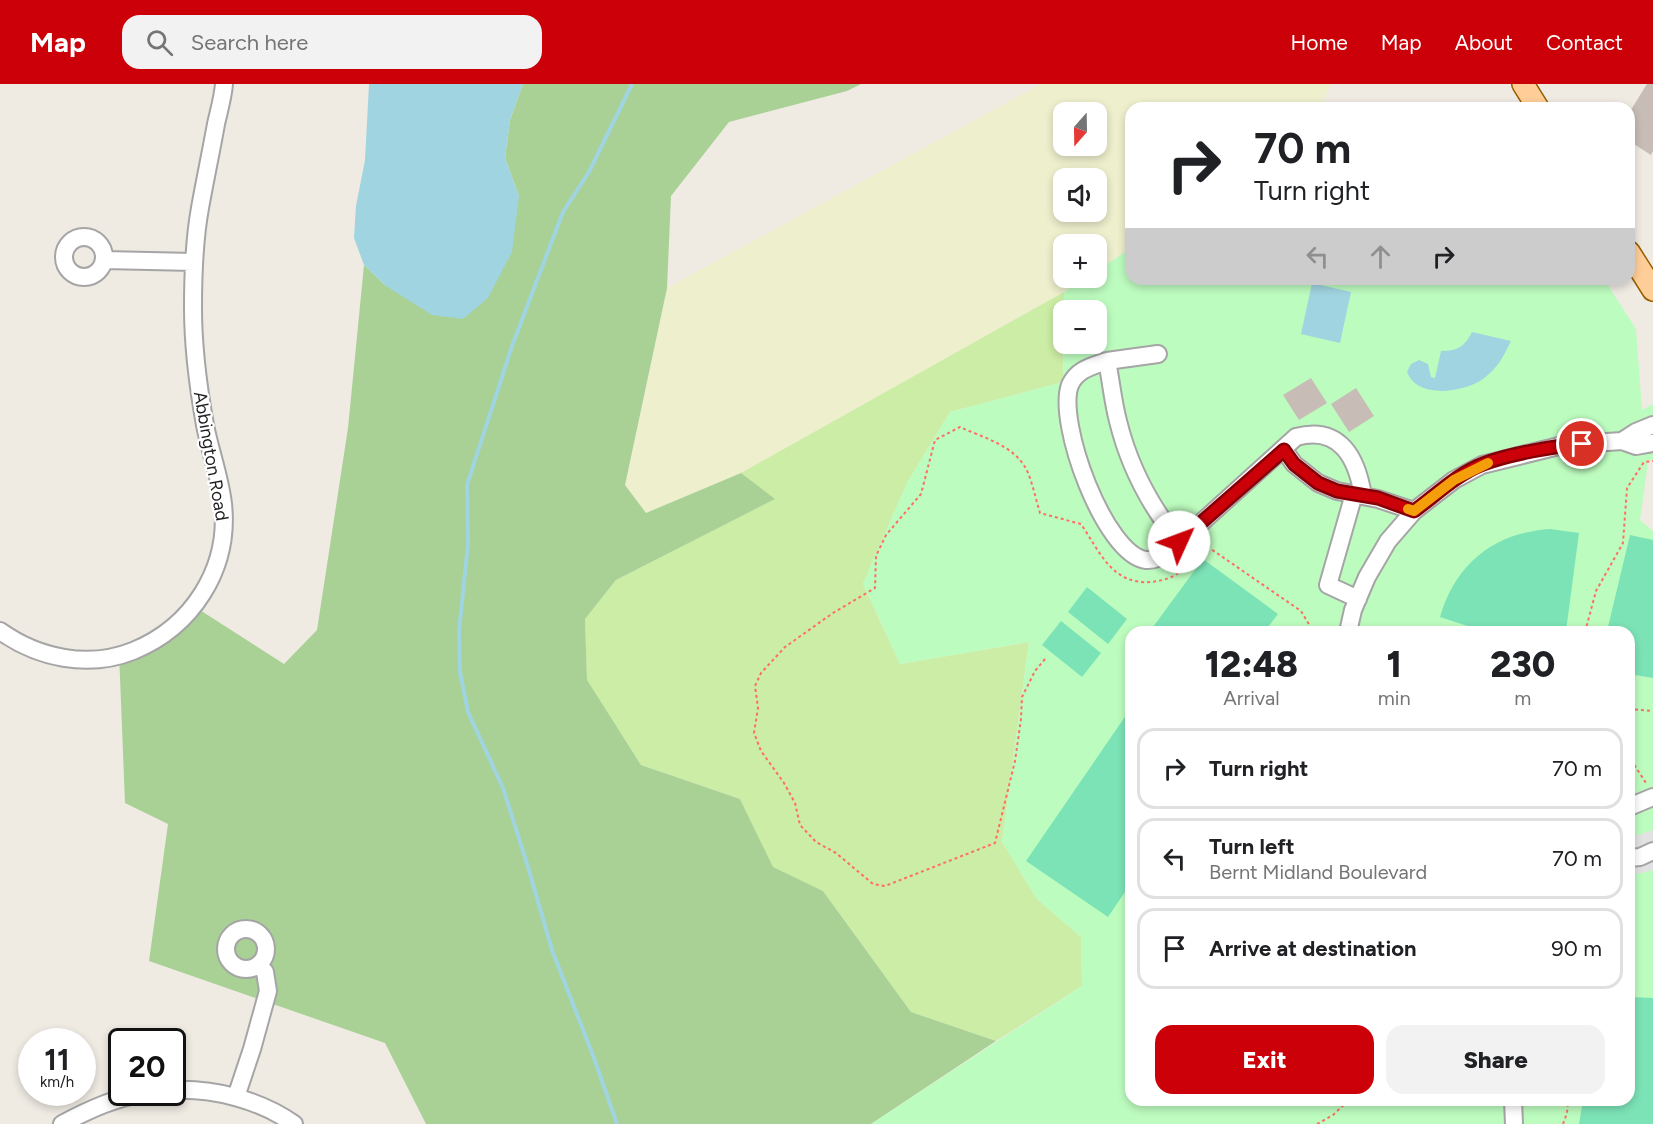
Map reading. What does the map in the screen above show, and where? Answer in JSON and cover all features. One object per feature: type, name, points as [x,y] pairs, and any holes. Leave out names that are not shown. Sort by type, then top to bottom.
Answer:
[{"type":"main road","points":[[1523,84],[1534,102]]},
{"type":"main road","points":[[1635,262],[1653,290]]},
{"type":"street","name":"Abbington Road","points":[[0,631],[20,644],[50,655],[83,660],[126,654],[163,636],[182,620],[196,604],[216,568],[222,544],[223,503],[200,400],[193,309],[194,262],[199,211],[224,84]]},
{"type":"street","points":[[104,260],[194,262]]},
{"type":"street","points":[[1158,354],[1107,361],[1083,369],[1071,385],[1068,411],[1078,461],[1089,489],[1115,534],[1131,554],[1144,560],[1154,560],[1179,542],[1296,437],[1310,434],[1327,435],[1352,458],[1359,475],[1358,495],[1328,585],[1358,599]]},
{"type":"street","points":[[1107,361],[1118,421],[1130,458],[1161,519],[1179,542]]},
{"type":"street","points":[[1622,441],[1653,425]]},
{"type":"street","points":[[1349,626],[1353,610],[1367,577],[1388,541],[1414,511],[1454,480],[1482,465],[1563,445],[1622,441],[1636,446],[1653,443]]},
{"type":"street","points":[[1284,450],[1294,464],[1318,483],[1337,491],[1378,498],[1414,511]]},
{"type":"street","points":[[1635,803],[1651,792]]},
{"type":"street","points":[[1635,857],[1653,850]]},
{"type":"street","points":[[236,1097],[268,991],[265,972],[259,965]]},
{"type":"street","points":[[186,1091],[236,1097],[264,1107],[294,1124]]},
{"type":"street","points":[[62,1124],[108,1102]]},
{"type":"street","points":[[1513,1106],[1514,1124]]},
{"type":"path","points":[[1045,659],[1035,671],[1022,697],[1015,761],[995,843],[885,886],[873,884],[836,854],[816,842],[800,825],[795,803],[761,751],[754,733],[758,708],[755,686],[761,673],[785,647],[833,613],[875,588],[876,556],[886,535],[921,494],[935,440],[960,427],[1008,448],[1020,459],[1028,471],[1040,513],[1081,524],[1108,566],[1124,579],[1141,582],[1162,581],[1178,574],[1200,549],[1208,547],[1301,611],[1310,626]]},
{"type":"path","points":[[1587,626],[1596,591],[1623,543],[1627,488],[1644,462],[1653,461]]},
{"type":"path","points":[[1635,710],[1653,711]]},
{"type":"path","points":[[1635,765],[1651,792]]},
{"type":"path","points":[[1317,1124],[1334,1115],[1343,1106]]},
{"type":"path","points":[[1563,1124],[1568,1106]]},
{"type":"green space","points":[[523,84],[861,84],[847,91],[729,122],[671,196],[667,288],[625,485],[646,513],[741,473],[775,499],[616,580],[585,619],[587,680],[641,765],[740,799],[773,867],[823,891],[911,1012],[996,1041],[871,1124],[426,1124],[385,1043],[149,961],[168,824],[125,803],[119,652],[192,605],[284,664],[317,630],[348,428],[364,265],[386,286],[519,196],[505,158],[510,120]]},
{"type":"green space","points":[[1041,84],[1331,84],[1323,102],[1125,102],[1125,252],[1107,264],[1107,234],[1053,234],[1053,288],[1071,288],[741,473],[646,513],[625,485],[667,288]]},
{"type":"green space","points":[[1125,252],[1125,285],[1608,285],[1636,329],[1642,410],[1653,404],[1653,459],[1648,462],[1640,520],[1653,531],[1653,1124],[871,1124],[1082,986],[1081,937],[1037,899],[1002,842],[1029,642],[900,664],[863,584],[907,483],[950,412],[1063,382],[1064,354],[1107,354],[1107,300],[1064,300],[1064,292],[1071,288],[1107,288],[1107,264]]},
{"type":"green space","points":[[1064,292],[1064,300],[1053,300],[1053,354],[1063,354],[1063,382],[950,412],[907,483],[863,584],[900,664],[1029,642],[1002,842],[1037,899],[1081,937],[1082,986],[996,1041],[911,1012],[823,891],[773,868],[740,799],[641,765],[587,681],[585,619],[616,580],[774,499],[741,473]]},
{"type":"green space","points":[[1550,529],[1579,533],[1567,626],[1468,626],[1440,617],[1456,581],[1467,566],[1495,544],[1530,532]]},
{"type":"green space","points":[[1630,535],[1653,540],[1653,678],[1635,675],[1635,626],[1608,626]]},
{"type":"green space","points":[[1203,559],[1278,614],[1269,626],[1154,626]]},
{"type":"green space","points":[[1087,587],[1127,619],[1108,644],[1068,612]]},
{"type":"green space","points":[[1061,621],[1101,653],[1082,677],[1042,645]]},
{"type":"green space","points":[[1125,717],[1125,892],[1108,917],[1026,861]]},
{"type":"green space","points":[[1635,997],[1653,998],[1653,1124],[1579,1124],[1582,1106],[1635,1106]]},
{"type":"shaded area","points":[[1653,830],[1653,870],[1635,874],[1635,836]]},
{"type":"water","points":[[369,84],[523,84],[510,120],[505,158],[519,196],[512,252],[488,298],[463,319],[432,315],[386,286],[364,265],[354,238],[356,206],[365,160]]},
{"type":"water","points":[[1312,285],[1351,292],[1340,343],[1301,334]]},
{"type":"water","points":[[1472,332],[1511,341],[1500,362],[1488,375],[1475,384],[1442,391],[1421,387],[1413,381],[1407,372],[1411,364],[1419,360],[1428,364],[1431,377],[1435,378],[1441,351],[1460,347]]},
{"type":"building","points":[[1647,84],[1653,84],[1653,151],[1651,155],[1635,145],[1635,103]]},
{"type":"building","points":[[1311,378],[1327,403],[1299,420],[1283,395]]},
{"type":"building","points":[[1356,388],[1374,416],[1349,432],[1331,404]]},
{"type":"waterway","points":[[617,1124],[552,950],[503,788],[468,712],[460,672],[459,631],[468,544],[467,485],[512,346],[563,212],[589,172],[632,84]]},
{"type":"slow traffic","points":[[1408,509],[1414,511],[1454,480],[1488,463]]},
{"type":"route","points":[[1179,542],[1247,480],[1284,450],[1294,464],[1318,483],[1337,491],[1378,498],[1414,511],[1454,480],[1482,465],[1563,445],[1582,444]]}]
